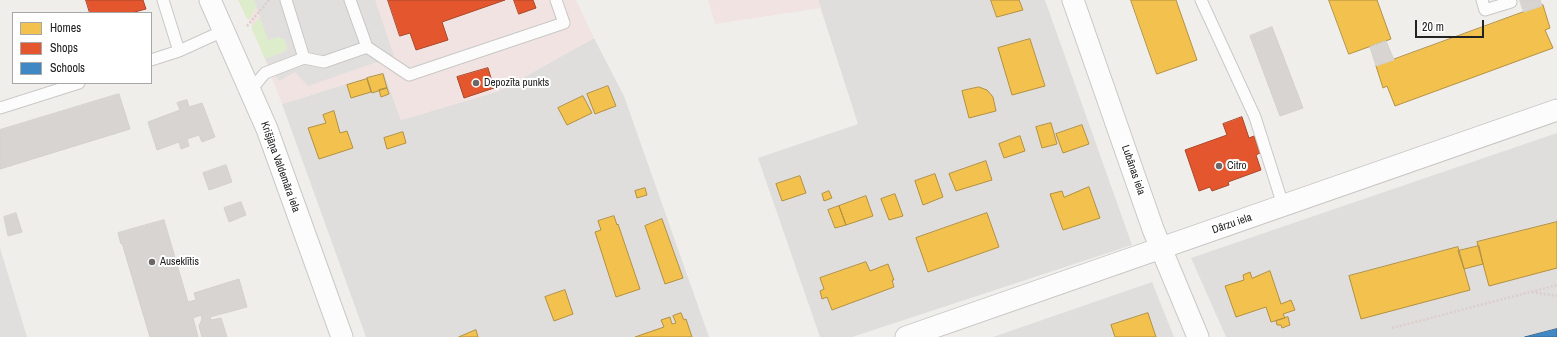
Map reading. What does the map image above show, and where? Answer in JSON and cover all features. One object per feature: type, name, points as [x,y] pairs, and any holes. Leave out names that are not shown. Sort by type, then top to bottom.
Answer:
[{"type":"street","name":"Krišjāņa Valdemāra iela","points":[[210,0],[267,129],[342,337]]},
{"type":"street","name":"Lubānas iela","points":[[1073,0],[1154,230],[1198,337]]},
{"type":"street","name":"Dārzu iela","points":[[906,337],[1557,110]]},
{"type":"lane","points":[[163,0],[179,51]]},
{"type":"lane","points":[[286,0],[304,58]]},
{"type":"lane","points":[[350,0],[367,48],[409,75],[564,23],[556,0]]},
{"type":"lane","points":[[1201,0],[1255,117],[1283,205]]},
{"type":"lane","points":[[1482,0],[1484,10],[1511,2]]},
{"type":"lane","points":[[152,60],[179,51],[223,31]]},
{"type":"lane","points":[[250,91],[265,73],[304,58],[324,62],[367,48]]},
{"type":"lane","points":[[0,108],[76,84]]},
{"type":"path","points":[[245,28],[269,0]]},
{"type":"path","points":[[1392,328],[1557,285]]},
{"type":"path","points":[[1529,292],[1557,296]]},
{"type":"shaded area","points":[[242,0],[576,0],[594,38],[499,91],[401,120],[384,72],[282,104]]},
{"type":"shaded area","points":[[254,0],[375,0],[394,56],[308,86],[295,72],[279,81],[265,59],[284,52],[288,48],[284,39],[278,37],[268,40]]},
{"type":"shaded area","points":[[708,0],[818,0],[821,8],[715,24]]},
{"type":"shaded area","points":[[818,0],[1045,0],[1132,245],[852,337],[820,337],[758,158],[858,124]]},
{"type":"shaded area","points":[[594,38],[624,96],[709,337],[366,337],[282,104],[384,72],[401,120],[499,91]]},
{"type":"shaded area","points":[[1557,133],[1557,330],[1531,337],[1226,337],[1191,258]]},
{"type":"shaded area","points":[[0,248],[27,337],[0,337]]},
{"type":"shaded area","points":[[1152,282],[1174,337],[993,337]]},
{"type":"green space","points":[[238,0],[254,0],[257,7],[249,19],[247,19]]},
{"type":"green space","points":[[260,17],[268,40],[278,37],[284,39],[288,48],[284,52],[265,59],[251,27]]},
{"type":"building: Homes","points":[[991,0],[1019,0],[1023,10],[997,17]]},
{"type":"building: Homes","points":[[1131,0],[1176,0],[1197,60],[1157,74]]},
{"type":"building: Homes","points":[[1329,0],[1377,0],[1391,39],[1349,54]]},
{"type":"building: Homes","points":[[1543,5],[1550,28],[1545,30],[1553,48],[1395,106],[1387,86],[1383,88],[1376,66]]},
{"type":"building: Homes","points":[[1030,39],[1045,86],[1012,95],[998,48]]},
{"type":"building: Homes","points":[[383,74],[387,88],[372,93],[367,78]]},
{"type":"building: Homes","points":[[367,79],[371,92],[351,98],[347,85]]},
{"type":"building: Homes","points":[[608,86],[616,106],[595,114],[587,94]]},
{"type":"building: Homes","points":[[979,87],[987,90],[993,97],[996,111],[969,118],[962,91]]},
{"type":"building: Homes","points":[[387,88],[389,94],[381,97],[379,90]]},
{"type":"building: Homes","points":[[583,96],[592,113],[567,125],[558,108]]},
{"type":"building: Homes","points":[[334,111],[340,133],[347,131],[353,148],[319,159],[308,128],[326,123],[323,115]]},
{"type":"building: Homes","points":[[1051,123],[1057,144],[1042,148],[1036,127]]},
{"type":"building: Homes","points":[[1082,125],[1089,144],[1063,153],[1056,134]]},
{"type":"building: Homes","points":[[403,132],[406,143],[387,149],[384,138]]},
{"type":"building: Homes","points":[[1020,136],[1025,151],[1004,158],[999,144]]},
{"type":"building: Homes","points":[[986,161],[992,180],[956,191],[949,174]]},
{"type":"building: Homes","points":[[935,174],[943,197],[923,205],[915,181]]},
{"type":"building: Homes","points":[[800,176],[806,193],[782,201],[776,184]]},
{"type":"building: Homes","points":[[1089,187],[1100,218],[1063,230],[1050,194],[1062,191],[1064,197]]},
{"type":"building: Homes","points":[[645,188],[647,195],[637,198],[635,191]]},
{"type":"building: Homes","points":[[829,191],[832,198],[824,201],[822,194]]},
{"type":"building: Homes","points":[[895,194],[903,216],[889,220],[881,199]]},
{"type":"building: Homes","points":[[866,196],[873,216],[846,225],[839,206]]},
{"type":"building: Homes","points":[[839,206],[846,225],[835,228],[828,210]]},
{"type":"building: Homes","points":[[987,213],[999,247],[928,272],[916,238]]},
{"type":"building: Homes","points":[[614,216],[640,289],[616,297],[595,232],[601,230],[598,221]]},
{"type":"building: Homes","points":[[662,219],[683,278],[665,284],[645,226]]},
{"type":"building: Homes","points":[[1557,222],[1557,268],[1489,286],[1477,242]]},
{"type":"building: Homes","points":[[1479,246],[1483,264],[1464,269],[1458,251]]},
{"type":"building: Homes","points":[[1458,247],[1470,290],[1361,319],[1349,276]]},
{"type":"building: Homes","points":[[866,262],[870,271],[888,264],[894,280],[892,280],[894,287],[832,310],[827,297],[822,299],[820,291],[824,289],[820,278]]},
{"type":"building: Homes","points":[[1270,271],[1281,304],[1291,300],[1295,310],[1283,314],[1285,318],[1271,322],[1266,307],[1236,317],[1225,286],[1244,280],[1243,275],[1250,272],[1252,278]]},
{"type":"building: Homes","points":[[565,290],[573,314],[554,321],[545,297]]},
{"type":"building: Homes","points":[[681,313],[684,320],[686,319],[692,337],[635,337],[664,327],[661,320],[670,317],[672,324],[676,323],[673,316]]},
{"type":"building: Homes","points":[[1148,313],[1156,337],[1115,337],[1111,325]]},
{"type":"building: Homes","points":[[1288,317],[1290,325],[1282,328],[1281,325],[1277,325],[1276,321]]},
{"type":"building: Homes","points":[[476,330],[478,337],[459,337]]},
{"type":"building: Shops","points":[[86,0],[143,0],[146,9],[135,12],[90,12]]},
{"type":"building: Shops","points":[[388,0],[505,0],[442,22],[448,40],[416,50],[410,33],[400,36]]},
{"type":"building: Shops","points":[[514,0],[533,0],[536,8],[519,14]]},
{"type":"building: Shops","name":"Depozīta punkts","points":[[488,68],[494,88],[464,98],[457,77]]},
{"type":"building: Shops","points":[[1242,117],[1249,138],[1254,136],[1260,153],[1256,155],[1261,170],[1228,182],[1229,185],[1212,191],[1210,187],[1199,191],[1185,150],[1227,135],[1223,124]]},
{"type":"building: Schools","points":[[1557,329],[1557,337],[1525,337]]},
{"type":"building: Other","points":[[1520,0],[1540,0],[1542,6],[1524,12]]},
{"type":"building: Other","points":[[1272,27],[1303,108],[1280,116],[1250,36]]},
{"type":"building: Other","points":[[1386,41],[1394,60],[1376,66],[1370,47]]},
{"type":"building: Other","points":[[119,94],[130,129],[0,169],[0,130]]},
{"type":"building: Other","points":[[187,100],[189,107],[202,103],[215,137],[202,142],[199,135],[187,139],[189,146],[181,149],[179,142],[157,150],[148,122],[180,110],[177,103]]},
{"type":"building: Other","points":[[226,165],[232,182],[209,190],[203,173]]},
{"type":"building: Other","points":[[241,202],[246,215],[229,222],[224,208]]},
{"type":"building: Other","points":[[16,213],[22,232],[8,236],[4,217]]},
{"type":"building: Other","name":"Auseklītis","points":[[164,220],[188,302],[196,300],[194,293],[239,279],[247,307],[210,317],[211,320],[221,318],[227,337],[202,337],[199,326],[202,319],[201,315],[193,318],[198,337],[150,337],[118,233]]},
{"type":"place","name":"Depozīta punkts","points":[[476,83]]},
{"type":"place","name":"Citro","points":[[1219,166]]},
{"type":"place","name":"Auseklītis","points":[[152,262]]}]
